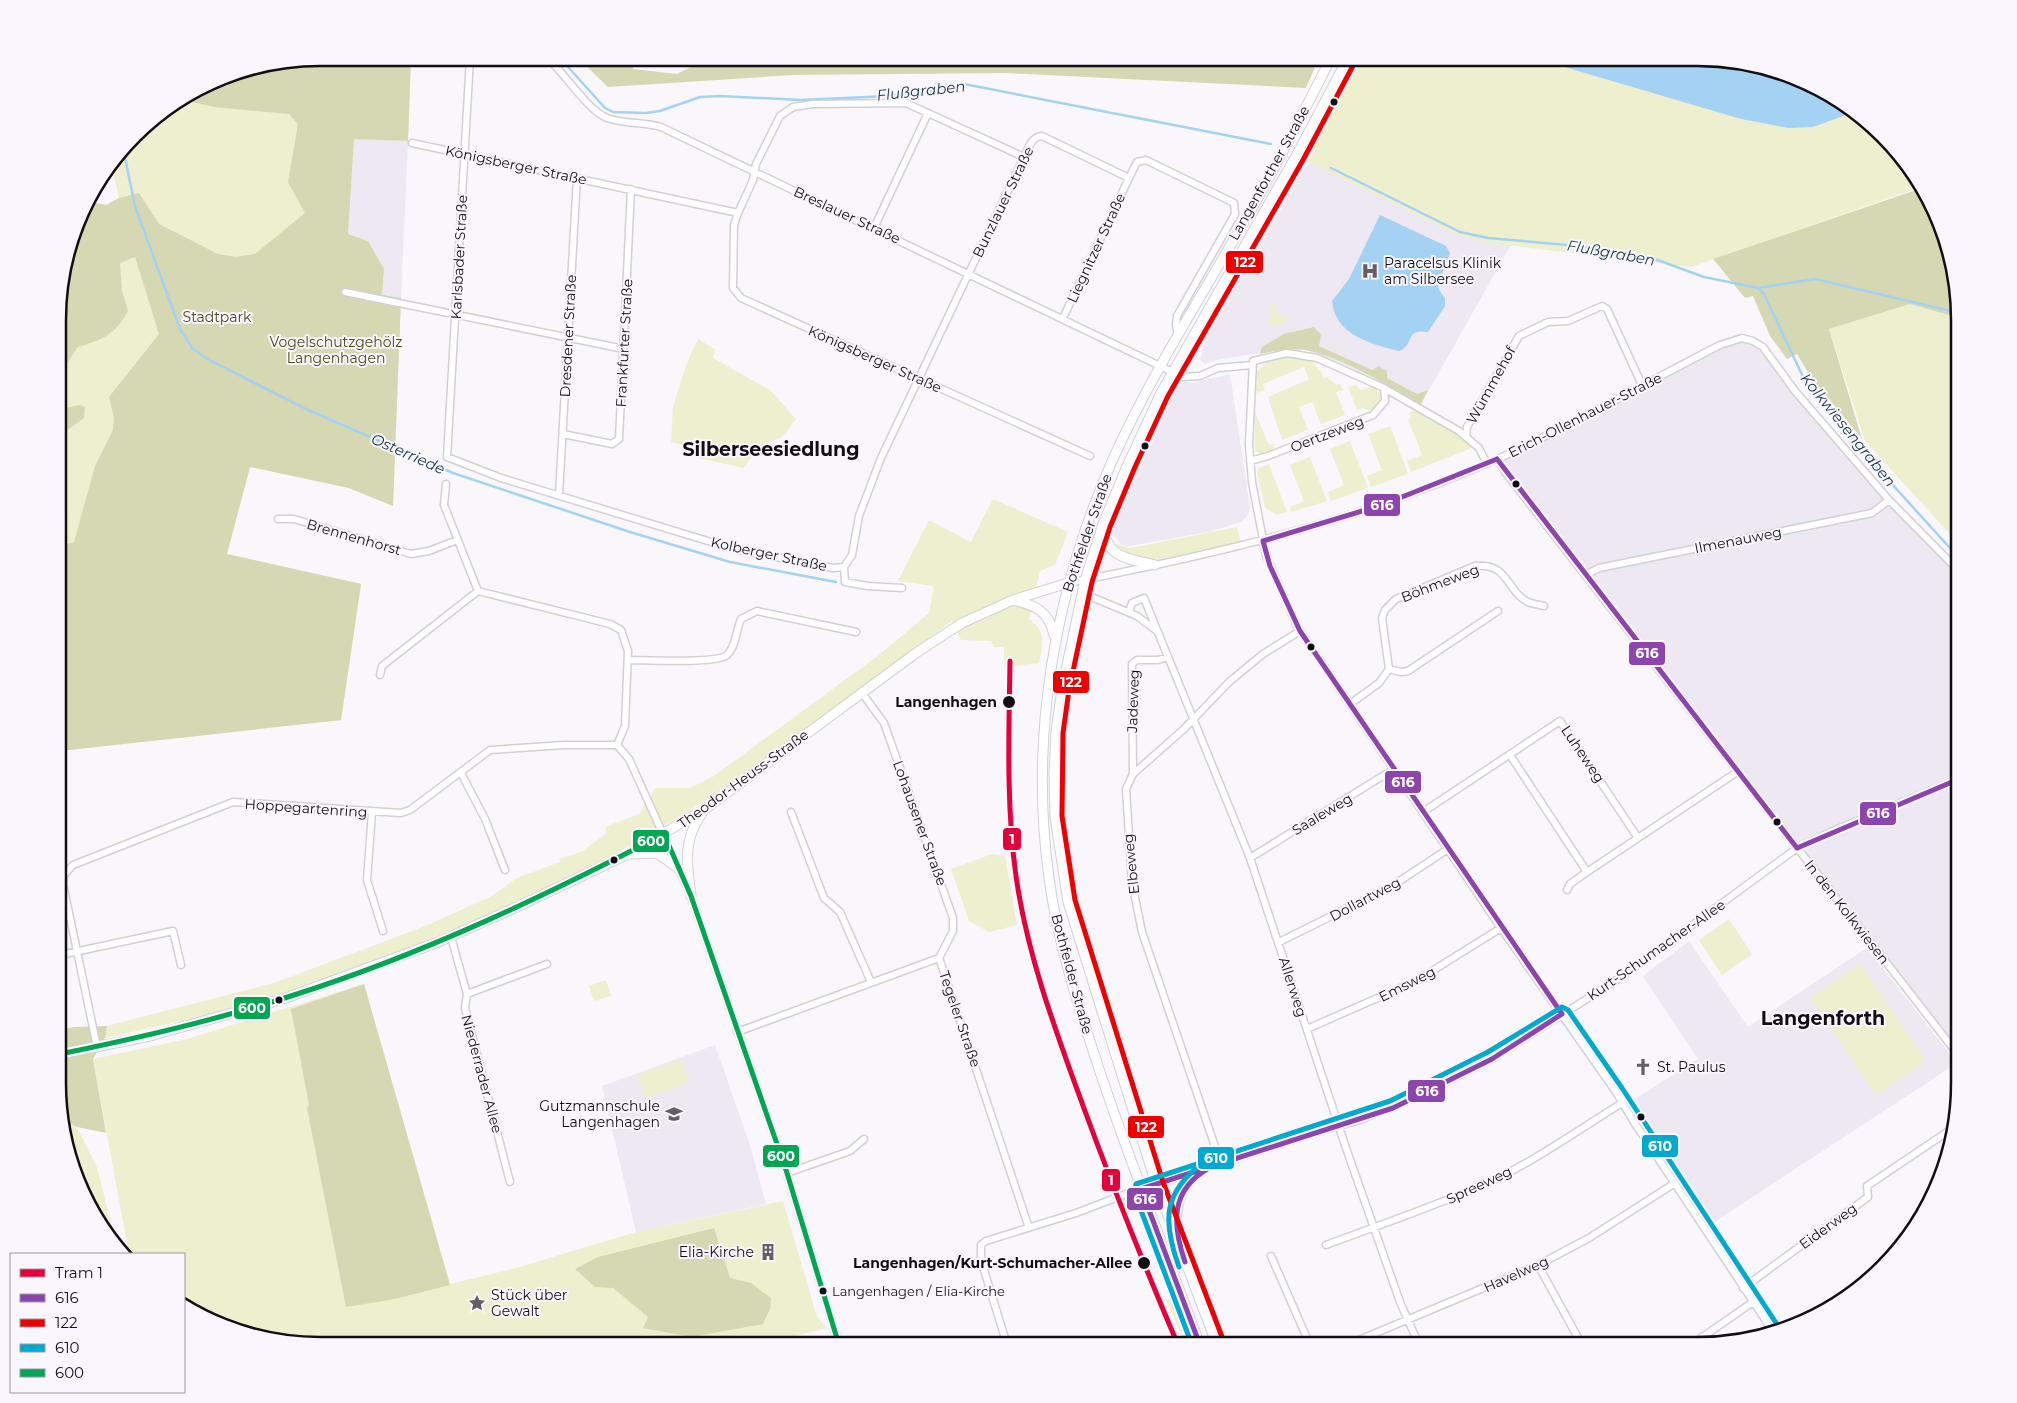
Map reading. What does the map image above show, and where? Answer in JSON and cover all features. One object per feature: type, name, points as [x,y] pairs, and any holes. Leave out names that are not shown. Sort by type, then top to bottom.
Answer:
[{"type":"main road","name":"Langenforther Straße","points":[[1160,365],[1248,216],[1327,66]]},
{"type":"main road","name":"Langenforther Straße","points":[[1172,372],[1296,156],[1344,66]]},
{"type":"main road","name":"Bothfelder Straße","points":[[1160,365],[1113,460],[1089,520],[1068,583],[1055,640],[1046,699],[1042,759],[1043,819],[1050,888],[1075,995],[1141,1189],[1197,1337]]},
{"type":"main road","name":"Bothfelder Straße","points":[[1172,372],[1128,464],[1103,524],[1085,580],[1062,689],[1056,732],[1054,796],[1057,839],[1074,923],[1156,1184],[1213,1337]]},
{"type":"main road","points":[[1103,524],[1105,540],[1115,553],[1155,565]]},
{"type":"main road","name":"Theodor-Heuss-Straße","points":[[66,1053],[195,1024],[286,998],[376,967],[451,937],[626,855],[706,809],[862,693],[962,623],[1013,600],[1068,583]]},
{"type":"main road","points":[[1013,600],[1031,604],[1043,611],[1050,621],[1055,640]]},
{"type":"main road","points":[[691,896],[687,849],[691,832],[706,809]]},
{"type":"main road","points":[[626,855],[657,854],[667,858],[681,870]]},
{"type":"street","name":"Karlsbader Straße","points":[[447,457],[470,66]]},
{"type":"street","name":"Breslauer Straße","points":[[555,66],[599,113],[619,121],[661,126],[1160,365]]},
{"type":"street","name":"Königsberger Straße","points":[[1024,157],[916,106],[898,102],[878,105],[813,104],[793,107],[780,116],[754,171],[753,180],[738,212],[734,225],[732,288],[734,293],[750,302],[1090,456]]},
{"type":"street","points":[[874,228],[928,113]]},
{"type":"street","name":"Bunzlauer Straße","points":[[969,274],[1034,138],[1042,136],[1129,178]]},
{"type":"street","name":"Königsberger Straße","points":[[412,143],[738,212]]},
{"type":"street","name":"Liegnitzer Straße","points":[[1063,318],[1137,162],[1146,160],[1231,200],[1235,207],[1235,214],[1177,316],[1178,334]]},
{"type":"street","name":"Dresdener Straße","points":[[559,495],[577,177]]},
{"type":"street","name":"Frankfurter Straße","points":[[563,434],[612,444],[619,439],[631,189]]},
{"type":"street","name":"Kolberger Straße","points":[[447,457],[501,478],[734,549],[833,568],[844,567],[852,555],[859,516],[869,487],[969,274]]},
{"type":"street","points":[[345,292],[624,349]]},
{"type":"street","name":"Wümmehof","points":[[1466,436],[1467,427],[1519,336],[1548,322],[1568,321],[1602,306],[1607,309],[1642,385]]},
{"type":"street","name":"Erich-Ollenhauer-Straße","points":[[1068,583],[1263,541],[1382,505],[1497,460],[1727,342],[1742,338],[1753,341],[1769,352],[1801,398],[1889,500]]},
{"type":"street","points":[[1160,365],[1188,378],[1218,368],[1252,363],[1287,353],[1317,358],[1384,388]]},
{"type":"street","points":[[1252,363],[1250,461],[1263,541],[1270,566],[1300,631],[1501,928],[1622,1102],[1769,1326]]},
{"type":"street","name":"Wümmehof","points":[[1384,388],[1466,436],[1479,448],[1487,464]]},
{"type":"street","name":"Oertzeweg","points":[[1250,461],[1268,456],[1373,415],[1385,400],[1384,388]]},
{"type":"street","name":"In den Kolkwiesen","points":[[1497,460],[1502,469],[1951,1046]]},
{"type":"street","points":[[446,484],[444,505],[478,592]]},
{"type":"street","points":[[1889,500],[1951,563]]},
{"type":"street","name":"Ilmenauweg","points":[[1585,575],[1600,568],[1872,513],[1889,500]]},
{"type":"street","name":"Brennenhorst","points":[[278,520],[294,519],[411,554],[429,551],[457,540]]},
{"type":"street","name":"Böhmeweg","points":[[1389,669],[1382,618],[1389,604],[1475,566],[1494,567],[1503,574],[1528,602],[1544,606]]},
{"type":"street","points":[[844,567],[845,582],[868,586],[902,588]]},
{"type":"street","points":[[478,592],[616,626],[624,636],[628,660],[625,726],[618,745],[629,759],[681,870],[691,896],[786,1173],[837,1337]]},
{"type":"street","points":[[380,675],[382,666],[478,592]]},
{"type":"street","points":[[1094,598],[1129,612],[1158,632]]},
{"type":"street","name":"Allerweg","points":[[1129,612],[1132,603],[1144,598],[1250,858],[1338,1126],[1415,1337]]},
{"type":"street","points":[[628,660],[708,660],[724,657],[731,650],[741,619],[757,610],[856,632]]},
{"type":"street","points":[[1350,704],[1379,683],[1389,669],[1401,672],[1408,671],[1498,611]]},
{"type":"street","points":[[1133,774],[1194,719],[1213,696],[1248,666],[1300,631]]},
{"type":"street","name":"Jadeweg","points":[[1133,774],[1132,664],[1137,660],[1158,660],[1168,657]]},
{"type":"street","name":"Lohausener Straße","points":[[862,693],[884,723],[953,918],[953,931],[939,958]]},
{"type":"street","name":"Luheweg","points":[[1423,812],[1560,721],[1638,838]]},
{"type":"street","name":"Hoppegartenring","points":[[66,874],[73,865],[233,802],[392,814],[410,810],[486,753],[498,748],[618,745]]},
{"type":"street","points":[[1510,755],[1587,872]]},
{"type":"street","name":"Saaleweg","points":[[1250,858],[1394,769]]},
{"type":"street","points":[[1567,890],[1570,884],[1587,872],[1737,772]]},
{"type":"street","points":[[461,773],[485,819],[505,870]]},
{"type":"street","name":"Elbeweg","points":[[1133,774],[1126,789],[1129,858],[1136,910],[1221,1164]]},
{"type":"street","name":"Kurt-Schumacher-Allee","points":[[1005,1337],[981,1260],[981,1245],[986,1241],[1393,1108],[1492,1058],[1623,976],[1797,848],[1840,827],[1951,782]]},
{"type":"street","points":[[372,812],[367,880],[384,931]]},
{"type":"street","points":[[792,812],[824,898],[840,912],[871,982]]},
{"type":"street","name":"Dollartweg","points":[[1279,942],[1392,886],[1448,849]]},
{"type":"street","name":"Hoppegartenring","points":[[66,898],[97,1047]]},
{"type":"street","name":"Emsweg","points":[[1307,1029],[1416,981],[1501,928]]},
{"type":"street","points":[[66,954],[173,931],[181,965]]},
{"type":"street","name":"Niederrader Allee","points":[[451,937],[467,994],[465,1008],[510,1182]]},
{"type":"street","name":"Tegeler Straße","points":[[737,1032],[939,958],[1029,1228]]},
{"type":"street","points":[[467,994],[547,964]]},
{"type":"street","name":"Spreeweg","points":[[1326,1245],[1441,1203],[1503,1175],[1547,1151],[1622,1102]]},
{"type":"street","name":"Eiderweg","points":[[1743,1288],[1868,1197],[1867,1186],[1946,1133]]},
{"type":"street","points":[[786,1173],[850,1151],[864,1139]]},
{"type":"street","name":"Kurt-Schumacher-Allee","points":[[1178,1243],[1178,1204],[1185,1188],[1194,1178],[1210,1167]]},
{"type":"street","name":"Havelweg","points":[[1367,1337],[1538,1265],[1590,1238],[1675,1183]]},
{"type":"street","points":[[1271,1256],[1306,1337]]},
{"type":"street","points":[[1538,1265],[1577,1337]]},
{"type":"street","points":[[1704,1337],[1753,1302]]},
{"type":"shaded area","points":[[354,139],[408,141],[401,298],[382,295],[384,269],[368,241],[348,235]]},
{"type":"shaded area","name":"Paracelsus Klinik am Silbersee","points":[[1311,163],[1489,243],[1511,245],[1421,404],[1345,365],[1305,350],[1279,350],[1216,360],[1205,364],[1200,360],[1208,329],[1259,247],[1305,167]]},
{"type":"shaded area","points":[[1735,339],[1758,343],[1819,420],[1951,562],[1951,1046],[1497,459]]},
{"type":"shaded area","points":[[1230,374],[1250,508],[1248,515],[1241,522],[1209,532],[1129,546],[1122,545],[1114,536],[1113,528],[1175,392],[1183,381],[1191,383]]},
{"type":"shaded area","points":[[1689,941],[1748,1027],[1867,948],[1951,1055],[1951,1067],[1713,1223],[1632,1101],[1698,1059],[1643,976]]},
{"type":"shaded area","name":"Gutzmannschule Langenhagen","points":[[715,1045],[749,1142],[766,1204],[636,1232],[602,1086]]},
{"type":"green space","name":"Stadtpark","points":[[411,66],[408,141],[354,139],[348,234],[368,241],[384,269],[382,295],[401,298],[393,506],[349,488],[250,467],[227,554],[361,584],[341,720],[66,750],[66,320],[68,287],[80,239],[95,203],[106,205],[119,198],[113,173],[129,153],[153,129],[179,109],[208,92],[255,75],[287,68]]},
{"type":"green space","name":"Stadtpark","points":[[411,66],[408,141],[354,139],[348,234],[368,241],[384,269],[382,295],[401,298],[393,506],[349,488],[250,467],[227,554],[361,584],[341,720],[66,750],[66,544],[74,542],[95,466],[113,430],[114,418],[109,397],[159,334],[135,257],[120,263],[122,291],[128,311],[123,319],[113,331],[101,339],[78,347],[66,367],[68,287],[75,255],[92,208],[95,203],[106,205],[119,198],[139,193],[159,224],[218,254],[236,257],[255,254],[305,213],[288,182],[298,124],[289,114],[214,107],[190,102],[208,92],[239,80],[287,68]]},
{"type":"green space","points":[[586,66],[633,66],[633,69],[677,74],[693,66],[1316,66],[1306,88],[1005,73],[793,75],[608,87]]},
{"type":"green space","points":[[1351,66],[1697,66],[1730,68],[1762,75],[1809,92],[1824,100],[1864,129],[1888,153],[1915,189],[1691,267],[1489,243],[1458,235],[1311,163],[1307,164]]},
{"type":"green space","points":[[1915,190],[1925,208],[1942,255],[1949,287],[1951,316],[1910,304],[1829,329],[1862,439],[1810,376],[1797,354],[1787,359],[1770,336],[1753,296],[1745,298],[1713,259]]},
{"type":"green space","points":[[1271,303],[1275,303],[1276,314],[1292,317],[1279,325],[1268,324]]},
{"type":"green space","points":[[1910,304],[1951,316],[1951,535],[1865,441],[1829,329]]},
{"type":"green space","points":[[1314,327],[1321,335],[1319,346],[1372,370],[1378,366],[1387,371],[1387,378],[1417,394],[1428,390],[1421,404],[1365,373],[1320,354],[1295,349],[1260,354],[1262,347],[1284,334]]},
{"type":"green space","points":[[698,339],[716,350],[713,358],[770,390],[796,419],[782,437],[760,447],[743,468],[686,455],[685,446],[671,442],[673,406],[688,360]]},
{"type":"green space","points":[[1294,356],[1312,362],[1324,378],[1327,377],[1337,385],[1340,384],[1343,390],[1336,392],[1345,415],[1321,424],[1312,402],[1299,407],[1308,430],[1282,440],[1268,397],[1309,379],[1304,367],[1263,384],[1265,390],[1256,393],[1257,371],[1270,360]]},
{"type":"green space","points":[[1356,385],[1360,390],[1374,386],[1381,396],[1380,404],[1372,412],[1363,408],[1357,410],[1348,387]]},
{"type":"green space","points":[[80,405],[85,407],[84,418],[66,431],[66,408]]},
{"type":"green space","points":[[1418,410],[1452,430],[1474,447],[1411,472],[1407,461],[1422,455],[1408,419],[1411,417],[1409,412]]},
{"type":"green space","points":[[1255,412],[1269,445],[1275,444],[1272,452],[1263,455],[1255,451]]},
{"type":"green space","points":[[1390,426],[1408,474],[1371,487],[1367,476],[1382,470],[1368,434]]},
{"type":"green space","points":[[1350,441],[1368,488],[1331,501],[1328,492],[1344,485],[1330,449]]},
{"type":"green space","points":[[1310,457],[1327,501],[1291,512],[1290,507],[1304,501],[1290,465]]},
{"type":"green space","points":[[1269,464],[1287,512],[1277,515],[1265,508],[1257,472],[1259,468]]},
{"type":"green space","points":[[993,499],[1068,532],[1055,565],[1040,571],[1029,619],[1039,629],[1041,634],[1042,644],[1039,663],[1004,667],[1004,647],[994,647],[991,641],[961,640],[952,621],[712,797],[588,870],[392,957],[297,991],[222,1012],[105,1038],[107,1026],[277,982],[423,927],[490,897],[517,878],[560,862],[559,859],[581,852],[607,833],[605,827],[639,814],[655,788],[690,788],[714,776],[879,655],[929,613],[934,586],[898,581],[929,520],[971,542]]},
{"type":"green space","points":[[1237,527],[1242,546],[1198,556],[1197,552],[1161,559],[1161,564],[1110,549],[1115,544],[1130,548]]},
{"type":"green space","points":[[992,854],[1005,856],[1017,925],[989,932],[969,921],[951,869]]},
{"type":"green space","points":[[1729,919],[1752,954],[1722,975],[1699,940]]},
{"type":"green space","points":[[1860,964],[1926,1061],[1876,1095],[1810,998]]},
{"type":"green space","points":[[606,980],[611,996],[594,1001],[589,986]]},
{"type":"green space","points":[[364,984],[450,1284],[516,1268],[636,1232],[783,1201],[817,1317],[827,1328],[792,1337],[320,1337],[271,1332],[239,1323],[208,1311],[185,1298],[185,1253],[132,1253],[128,1249],[93,1059],[187,1039]]},
{"type":"green space","points":[[364,984],[450,1285],[395,1299],[346,1307],[307,1108],[309,1105],[291,1009]]},
{"type":"green space","points":[[107,1026],[105,1038],[93,1059],[106,1133],[77,1127],[69,1123],[66,1083],[66,1029]]},
{"type":"green space","points":[[682,1060],[689,1083],[645,1098],[637,1075]]},
{"type":"green space","points":[[69,1123],[77,1127],[97,1167],[112,1228],[92,1195],[80,1164]]},
{"type":"green space","points":[[714,1228],[730,1278],[751,1283],[771,1298],[770,1309],[763,1324],[691,1337],[643,1328],[648,1317],[613,1288],[595,1287],[575,1269],[598,1257]]},
{"type":"green space","points":[[1170,1298],[1185,1337],[1182,1337],[1166,1300]]},
{"type":"water","points":[[1561,66],[1697,66],[1730,68],[1762,75],[1809,92],[1845,114],[1813,127],[1789,128],[1741,119]]},
{"type":"water","points":[[1380,215],[1446,246],[1450,253],[1438,284],[1439,290],[1445,298],[1445,306],[1428,332],[1416,332],[1412,335],[1407,345],[1399,351],[1366,341],[1347,330],[1335,313],[1332,301],[1349,279]]},
{"type":"waterway","name":"Flußgraben","points":[[567,66],[605,108],[613,112],[646,113],[660,111],[700,97],[720,96],[800,100],[911,95],[964,84],[1271,144]]},
{"type":"waterway","name":"Osterriede","points":[[125,158],[135,206],[180,329],[193,349],[209,360],[308,410],[453,473],[630,532],[730,562],[836,582]]},
{"type":"waterway","name":"Flußgraben","points":[[1331,168],[1460,232],[1488,238],[1590,247],[1652,258],[1704,277],[1758,288],[1815,279],[1950,311]]},
{"type":"waterway","name":"Kolkwiesengraben","points":[[1759,289],[1764,294],[1805,381],[1853,441],[1951,549]]},
{"type":"tram line","name":"1","points":[[1010,661],[1009,769],[1011,822],[1016,876],[1027,934],[1052,1019],[1082,1103],[1128,1225],[1175,1337]]},
{"type":"transit line","name":"122","points":[[1222,1337],[1163,1182],[1075,900],[1062,816],[1063,733],[1069,690],[1092,582],[1110,527],[1135,467],[1168,396],[1303,160],[1353,66]]},
{"type":"transit line","name":"616","points":[[1497,459],[1797,848]]},
{"type":"transit line","name":"616","points":[[1263,541],[1382,505],[1497,459]]},
{"type":"transit line","name":"616","points":[[1263,541],[1270,566],[1300,631],[1562,1014]]},
{"type":"transit line","name":"616","points":[[1797,848],[1951,782]]},
{"type":"transit line","name":"600","points":[[66,1053],[207,1020],[265,1004],[342,979],[483,922],[574,880],[664,834],[691,896],[787,1173],[837,1337]]},
{"type":"transit line","name":"610","points":[[1189,1337],[1134,1192],[1136,1184],[1390,1101],[1488,1052],[1562,1007],[1568,1010],[1622,1088],[1776,1324]]},
{"type":"transit line","name":"616","points":[[1197,1337],[1141,1189],[1393,1108],[1492,1059],[1562,1014]]},
{"type":"transit line","name":"610","points":[[1179,1267],[1170,1235],[1170,1208],[1181,1184],[1205,1161]]},
{"type":"transit line","name":"616","points":[[1185,1262],[1178,1234],[1177,1221],[1181,1197],[1196,1177],[1209,1168]]},
{"type":"place","name":"Paracelsus Klinik am Silbersee","points":[[1370,271]]},
{"type":"place","name":"Langenhagen","points":[[1009,702]]},
{"type":"place","name":"St. Paulus","points":[[1643,1067]]},
{"type":"place","name":"Gutzmannschule Langenhagen","points":[[674,1114]]},
{"type":"place","name":"Elia-Kirche","points":[[768,1252]]},
{"type":"place","name":"Langenhagen/Kurt-Schumacher-Allee","points":[[1144,1263]]},
{"type":"place","name":"Langenhagen / Elia-Kirche","points":[[823,1291]]},
{"type":"place","name":"Stück über Gewalt","points":[[477,1303]]},
{"type":"district","name":"Silberseesiedlung","points":[[771,449]]},
{"type":"district","name":"Langenforth","points":[[1823,1018]]},
{"type":"park label","name":"Vogelschutzgehölz Langenhagen","points":[[336,350]]}]
